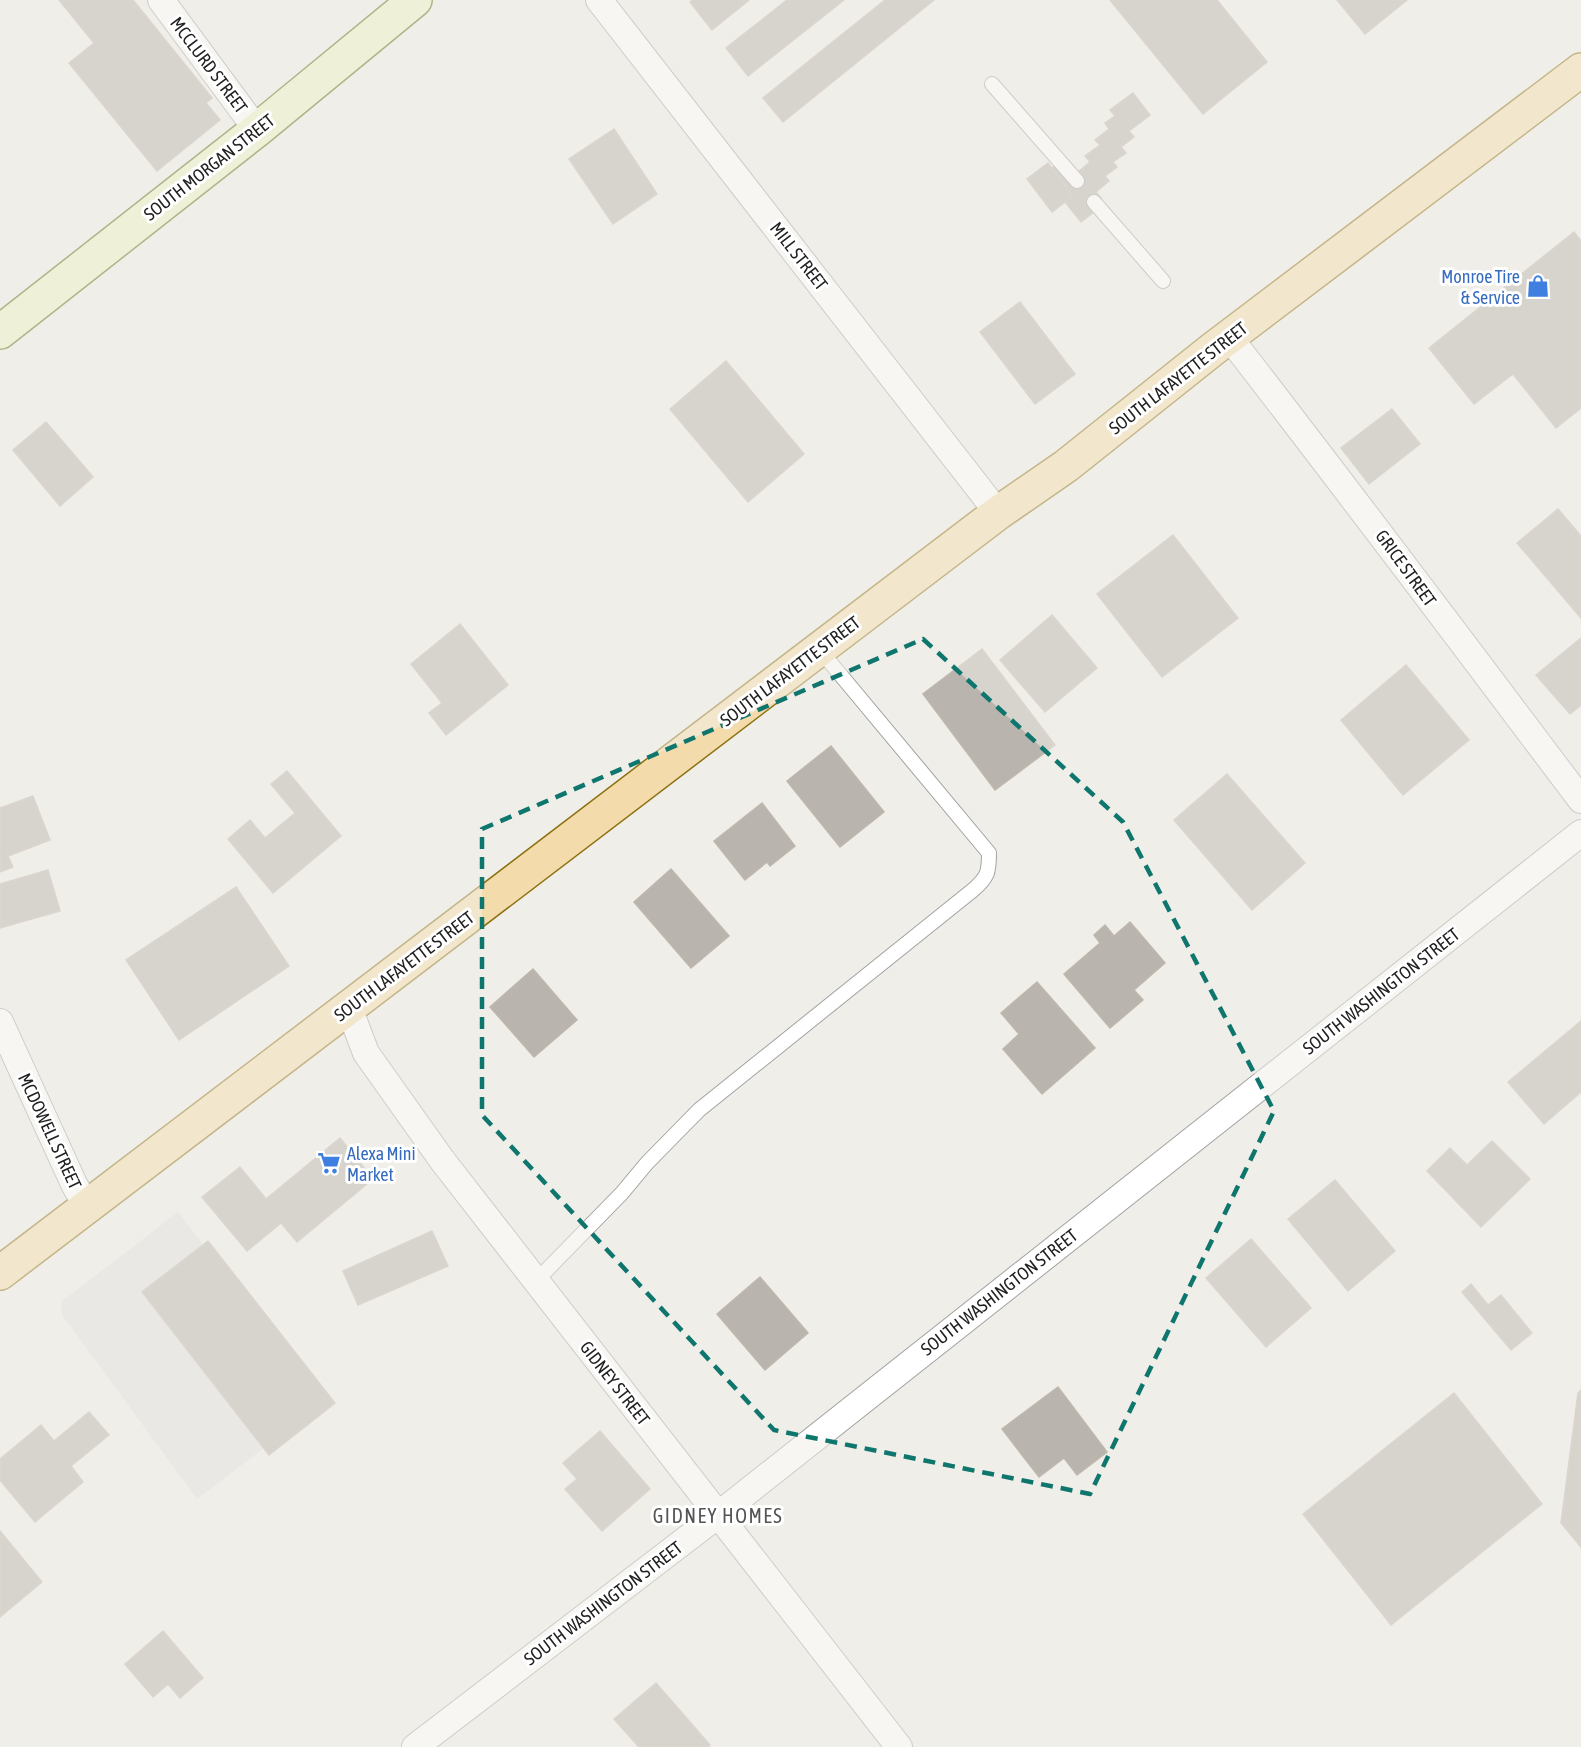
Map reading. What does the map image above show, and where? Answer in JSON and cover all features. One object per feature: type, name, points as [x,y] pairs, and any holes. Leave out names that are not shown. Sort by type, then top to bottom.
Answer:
[{"type":"main road","name":"SOUTH LAFAYETTE STREET","points":[[0,1273],[998,513],[1066,466],[1229,337],[1581,70]]},
{"type":"street","name":"MCCLURD STREET","points":[[161,0],[257,129]]},
{"type":"street","name":"SOUTH MORGAN STREET","points":[[0,332],[416,0]]},
{"type":"street","name":"MILL STREET","points":[[599,0],[998,513]]},
{"type":"street","name":"GRICE STREET","points":[[1229,337],[1363,510],[1581,800]]},
{"type":"street","name":"SOUTH WASHINGTON STREET","points":[[415,1747],[718,1515],[1581,832]]},
{"type":"street","name":"GIDNEY STREET","points":[[349,1008],[366,1053],[442,1160],[899,1747]]},
{"type":"street","name":"MCDOWELL STREET","points":[[0,1022],[74,1184],[87,1207]]},
{"type":"lane","points":[[992,84],[1077,181]]},
{"type":"lane","points":[[1094,202],[1163,281]]},
{"type":"lane","points":[[536,1281],[699,1110],[979,884],[989,870],[989,853],[819,649]]},
{"type":"highlighted area","points":[[923,639],[1123,822],[1274,1111],[1090,1494],[774,1430],[482,1115],[482,829]]},
{"type":"shaded area","points":[[178,1212],[203,1244],[142,1292],[264,1448],[197,1499],[62,1315],[61,1302]]},
{"type":"building","points":[[59,0],[133,0],[212,98],[206,103],[220,120],[157,171],[69,63],[94,43]]},
{"type":"building","points":[[693,0],[749,0],[712,30],[690,2]]},
{"type":"building","points":[[787,0],[844,0],[748,76],[726,48]]},
{"type":"building","points":[[885,0],[934,0],[783,122],[763,98]]},
{"type":"building","points":[[1110,0],[1217,0],[1267,62],[1203,114]]},
{"type":"building","points":[[1337,0],[1407,0],[1365,34]]},
{"type":"building","points":[[1133,93],[1150,115],[1129,131],[1134,137],[1121,147],[1126,153],[1113,162],[1117,167],[1105,176],[1109,181],[1096,192],[1101,198],[1089,206],[1094,212],[1081,222],[1065,202],[1073,196],[1052,168],[1057,164],[1073,184],[1083,176],[1079,171],[1090,162],[1085,156],[1100,145],[1095,140],[1109,129],[1105,123],[1115,116],[1110,110]]},
{"type":"building","points":[[614,129],[657,194],[613,224],[569,159]]},
{"type":"building","points":[[1048,163],[1073,196],[1052,212],[1027,179]]},
{"type":"building","points":[[1574,232],[1581,241],[1581,408],[1556,428],[1513,374],[1474,404],[1429,348]]},
{"type":"building","points":[[1020,302],[1075,374],[1035,404],[980,332]]},
{"type":"building","points":[[726,361],[804,454],[748,502],[670,409]]},
{"type":"building","points":[[1392,409],[1420,444],[1369,484],[1341,448]]},
{"type":"building","points":[[46,422],[93,477],[60,506],[13,450]]},
{"type":"building","points":[[1558,509],[1581,536],[1581,618],[1517,543]]},
{"type":"building","points":[[1173,535],[1238,618],[1162,677],[1097,594]]},
{"type":"building","points":[[1052,615],[1097,668],[1045,712],[1000,660]]},
{"type":"building","points":[[460,624],[508,685],[446,735],[429,713],[442,703],[411,664]]},
{"type":"building","points":[[1581,638],[1581,705],[1570,714],[1536,675]]},
{"type":"building","points":[[982,649],[1055,745],[995,790],[923,694]]},
{"type":"building","points":[[1406,665],[1469,740],[1403,795],[1341,720]]},
{"type":"building","points":[[831,746],[884,812],[840,847],[787,781]]},
{"type":"building","points":[[287,771],[341,836],[273,893],[228,839],[250,820],[265,838],[295,813],[271,784]]},
{"type":"building","points":[[1227,774],[1305,863],[1252,910],[1174,820]]},
{"type":"building","points":[[33,796],[50,840],[8,856],[13,867],[0,872],[0,808]]},
{"type":"building","points":[[762,803],[795,846],[770,866],[767,862],[745,880],[714,841]]},
{"type":"building","points":[[671,869],[729,936],[691,968],[634,902]]},
{"type":"building","points":[[48,870],[60,911],[0,928],[0,884]]},
{"type":"building","points":[[236,887],[289,966],[179,1040],[126,960]]},
{"type":"building","points":[[1130,922],[1165,963],[1134,990],[1143,1000],[1110,1028],[1064,974],[1100,943],[1094,935],[1105,925],[1114,936]]},
{"type":"building","points":[[533,969],[577,1020],[534,1057],[490,1007]]},
{"type":"building","points":[[1037,982],[1095,1048],[1042,1094],[1003,1049],[1019,1034],[1001,1013]]},
{"type":"building","points":[[1581,1021],[1581,1092],[1544,1124],[1508,1082]]},
{"type":"building","points":[[340,1138],[373,1179],[297,1242],[281,1223],[247,1251],[202,1197],[240,1167],[266,1199]]},
{"type":"building","points":[[1492,1141],[1530,1179],[1481,1227],[1427,1171],[1450,1148],[1467,1165]]},
{"type":"building","points":[[1335,1180],[1395,1251],[1348,1291],[1288,1219]]},
{"type":"building","points":[[432,1231],[448,1266],[358,1305],[343,1271]]},
{"type":"building","points":[[1251,1239],[1311,1308],[1266,1347],[1206,1278]]},
{"type":"building","points":[[208,1241],[335,1403],[269,1455],[142,1292]]},
{"type":"building","points":[[760,1277],[808,1333],[765,1370],[717,1314]]},
{"type":"building","points":[[1471,1284],[1488,1305],[1501,1295],[1532,1333],[1511,1350],[1462,1292]]},
{"type":"building","points":[[1058,1387],[1107,1452],[1077,1475],[1064,1458],[1039,1477],[1002,1429]]},
{"type":"building","points":[[1581,1390],[1581,1547],[1561,1523],[1578,1393]]},
{"type":"building","points":[[1454,1393],[1542,1504],[1391,1625],[1303,1514]]},
{"type":"building","points":[[89,1412],[109,1435],[71,1466],[83,1482],[35,1522],[0,1480],[0,1459],[41,1425],[54,1441]]},
{"type":"building","points":[[600,1431],[650,1489],[602,1531],[565,1489],[577,1479],[563,1463]]},
{"type":"building","points":[[0,1531],[42,1582],[0,1617]]},
{"type":"building","points":[[163,1631],[203,1678],[180,1698],[168,1684],[153,1697],[125,1664]]},
{"type":"building","points":[[656,1683],[710,1745],[708,1747],[639,1747],[614,1719]]},
{"type":"place","name":"Monroe Tire & Service","points":[[1538,286]]},
{"type":"place","name":"Alexa Mini Market","points":[[329,1163]]},
{"type":"district","name":"GIDNEY HOMES","points":[[718,1515]]}]
